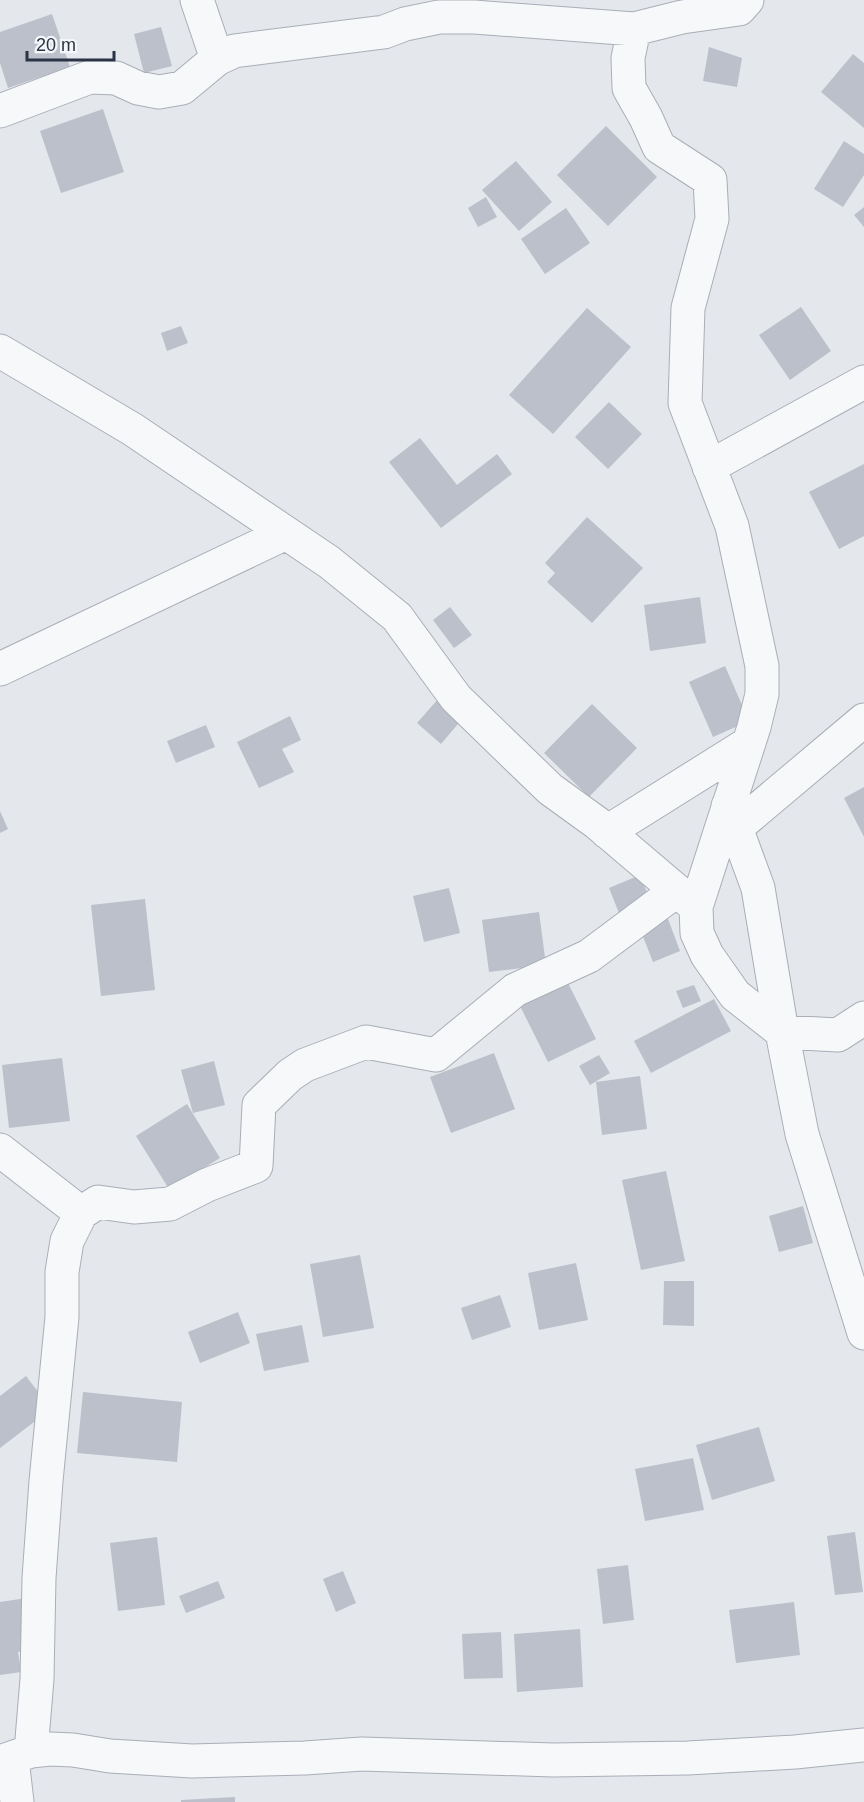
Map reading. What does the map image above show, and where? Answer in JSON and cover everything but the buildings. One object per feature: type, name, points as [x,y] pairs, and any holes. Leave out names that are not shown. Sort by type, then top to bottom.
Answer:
[{"type":"street","points":[[196,0],[217,59]]},
{"type":"street","points":[[0,111],[90,77],[116,78],[138,88],[159,92],[182,88],[217,59],[234,51],[384,32],[405,24],[439,17],[474,17],[634,29],[682,17],[739,9],[747,0]]},
{"type":"street","points":[[16,1802],[14,1757],[37,1679],[40,1568],[62,1317],[62,1272],[67,1241],[81,1213],[98,1202],[134,1207],[170,1204],[207,1185],[256,1166],[259,1105],[290,1075],[305,1065],[366,1042],[436,1055],[515,990],[589,956],[686,899],[733,816],[762,694],[762,666],[732,526],[685,403],[688,308],[712,219],[710,180],[659,147],[629,88],[628,57],[634,29]]},
{"type":"street","points":[[0,351],[132,429],[329,562],[396,617],[456,698],[550,789],[597,824],[686,899],[707,955],[735,995],[782,1032],[838,1035],[864,1018]]},
{"type":"street","points":[[709,467],[864,382]]},
{"type":"street","points":[[0,669],[286,533]]},
{"type":"street","points":[[733,816],[864,720]]},
{"type":"street","points":[[606,832],[749,743]]},
{"type":"street","points":[[733,816],[758,888],[802,1134],[864,1333]]},
{"type":"street","points":[[0,1150],[81,1213]]},
{"type":"street","points":[[14,1757],[73,1750],[110,1756],[192,1761],[362,1754],[553,1760],[688,1758],[795,1752],[864,1744]]}]
